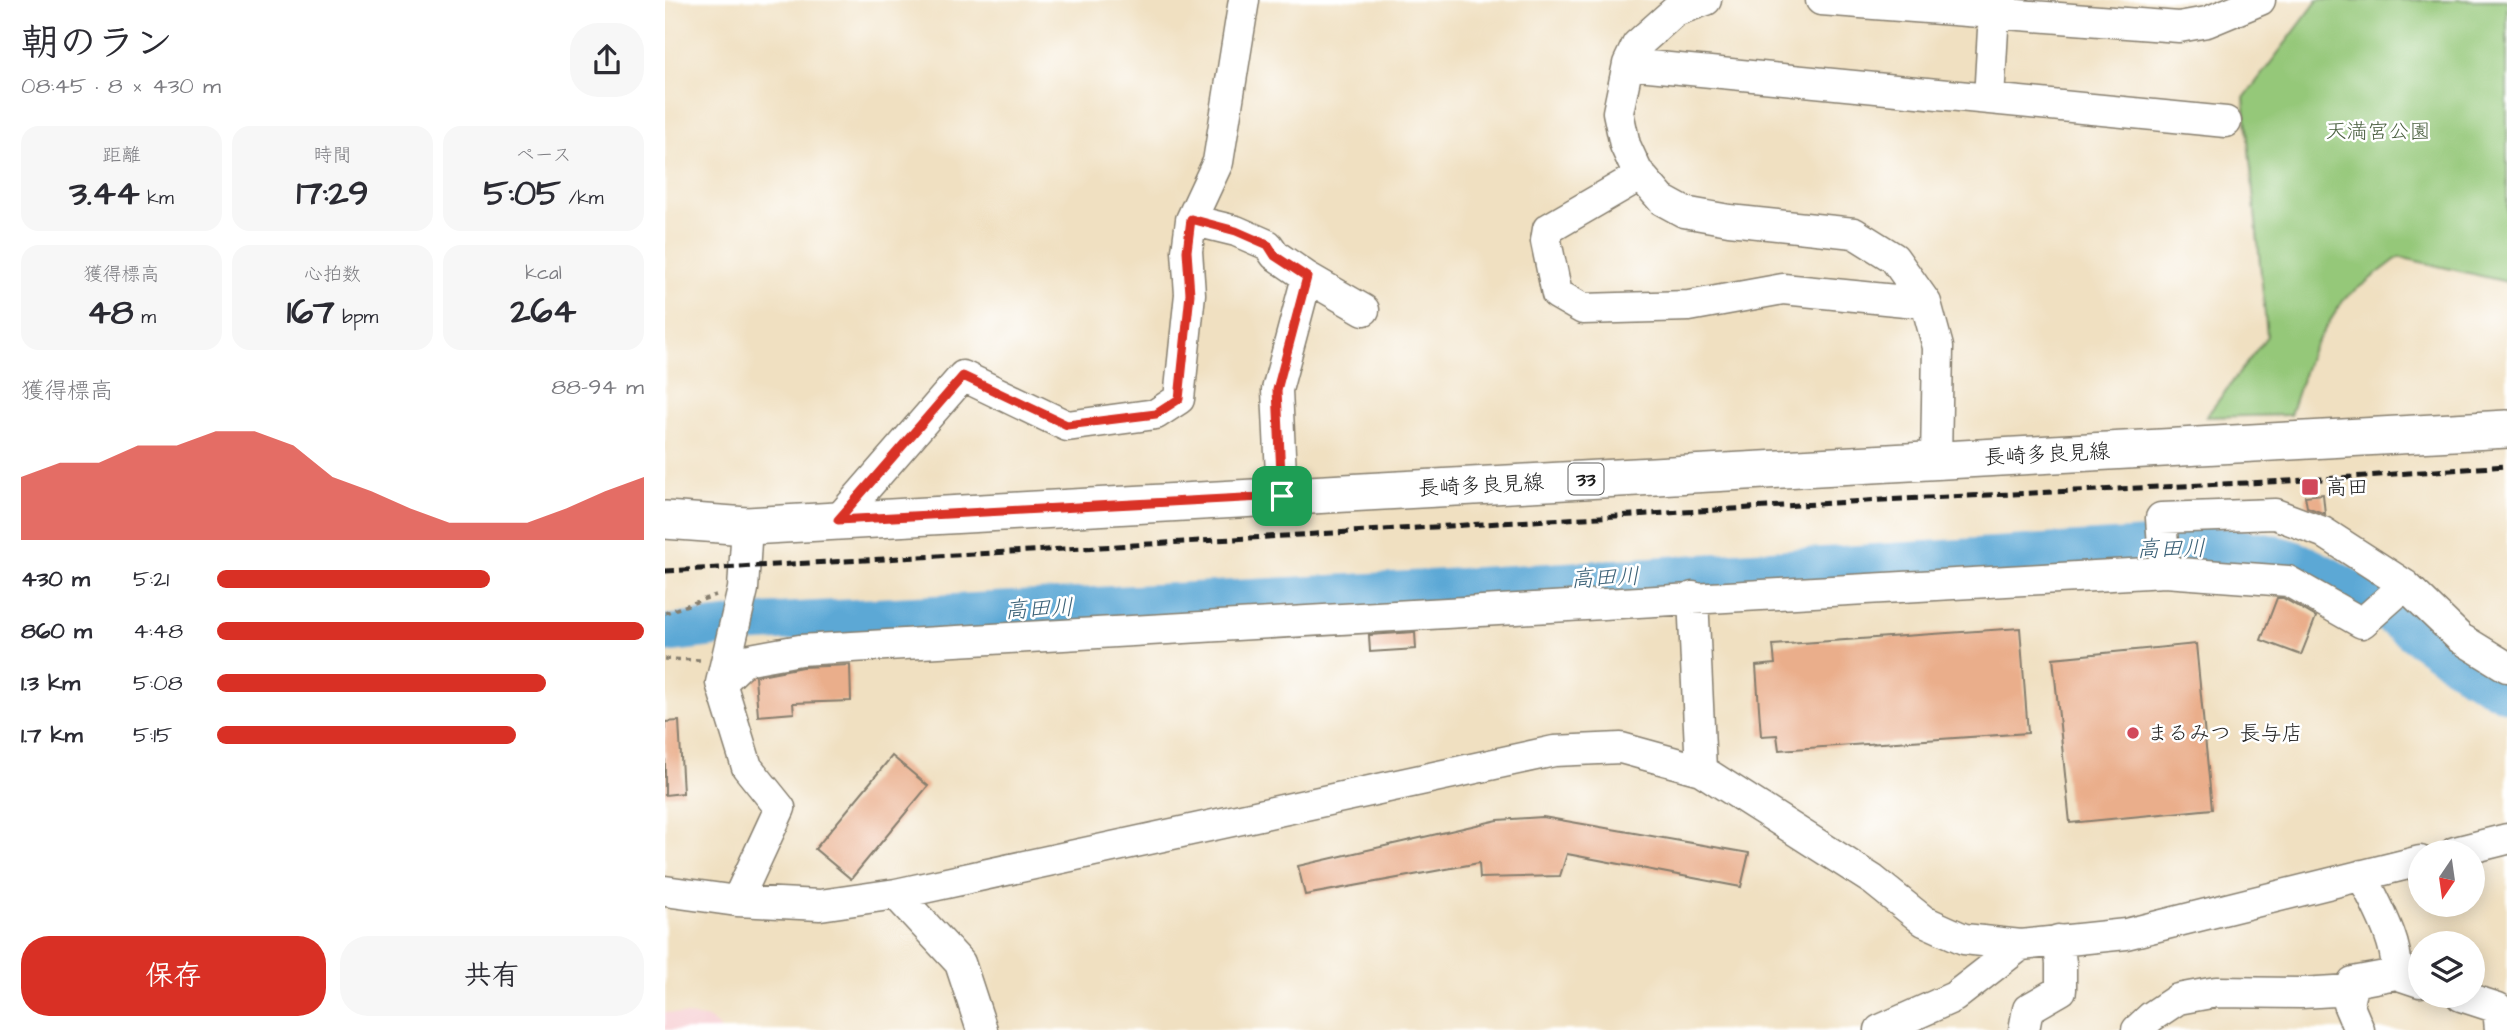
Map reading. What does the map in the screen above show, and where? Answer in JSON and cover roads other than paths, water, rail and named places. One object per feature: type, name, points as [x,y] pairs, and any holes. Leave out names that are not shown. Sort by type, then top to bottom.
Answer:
[{"type":"main road","name":"長崎多良見線","points":[[666,514],[747,526],[2507,429]]},
{"type":"street","points":[[838,520],[963,376],[1067,425],[1156,414],[1179,399],[1190,294],[1187,251],[1191,219],[1218,162],[1244,0]]},
{"type":"street","points":[[1706,0],[1675,11],[1636,45],[1628,64],[1618,112],[1625,145],[1641,175],[1662,200],[1684,212],[1729,220],[1854,233],[1894,258],[1926,303],[1938,347],[1936,460]]},
{"type":"street","points":[[1821,0],[1998,6],[2179,27],[2207,22],[2260,0]]},
{"type":"street","points":[[1989,99],[1998,6]]},
{"type":"street","points":[[1628,64],[2226,122]]},
{"type":"street","points":[[1641,175],[1548,229],[1546,241],[1557,294],[1583,309],[1689,306],[1783,289],[1926,303]]},
{"type":"street","points":[[1191,219],[1236,231],[1268,245],[1275,256],[1364,310]]},
{"type":"street","points":[[1282,496],[1277,390],[1307,277]]},
{"type":"street","points":[[2165,572],[2161,518],[2275,514],[2323,532],[2405,585],[2460,638],[2507,667]]},
{"type":"street","points":[[737,901],[780,808],[747,767],[723,673],[741,594],[747,526]]},
{"type":"street","points":[[723,673],[745,660],[800,650],[2165,572],[2288,581],[2362,624],[2405,585]]},
{"type":"street","points":[[1693,597],[1701,771]]},
{"type":"street","points":[[665,891],[737,901],[820,905],[896,894],[1554,751],[1621,748],[1701,771],[1873,880],[1924,921],[1964,939],[2021,945],[2126,934],[2408,864]]},
{"type":"street","points":[[2485,844],[2507,839]]},
{"type":"street","points":[[2360,1030],[2348,1004],[2353,982],[2408,978],[2362,876]]},
{"type":"street","points":[[896,894],[960,963],[982,1030]]},
{"type":"street","points":[[2005,1030],[2026,1020],[2061,990],[2058,940]]},
{"type":"street","points":[[1880,1030],[1954,997],[2021,945]]},
{"type":"street","points":[[2137,1030],[2178,999],[2191,996],[2216,992],[2301,993],[2351,990]]},
{"type":"street","points":[[2485,1004],[2498,1008],[2500,1030]]},
{"type":"waterway","name":"高田川","points":[[665,634],[758,623],[1410,590],[2200,544],[2268,553],[2305,564],[2357,593],[2455,663],[2507,693]]},
{"type":"railway","points":[[665,571],[1883,500],[2309,480],[2507,466]]},
{"type":"place","name":"高田","points":[[2310,487]]},
{"type":"place","name":"まるみつ 長与店","points":[[2133,733]]},
{"type":"park label","name":"天満宮公園","points":[[2378,131]]}]
